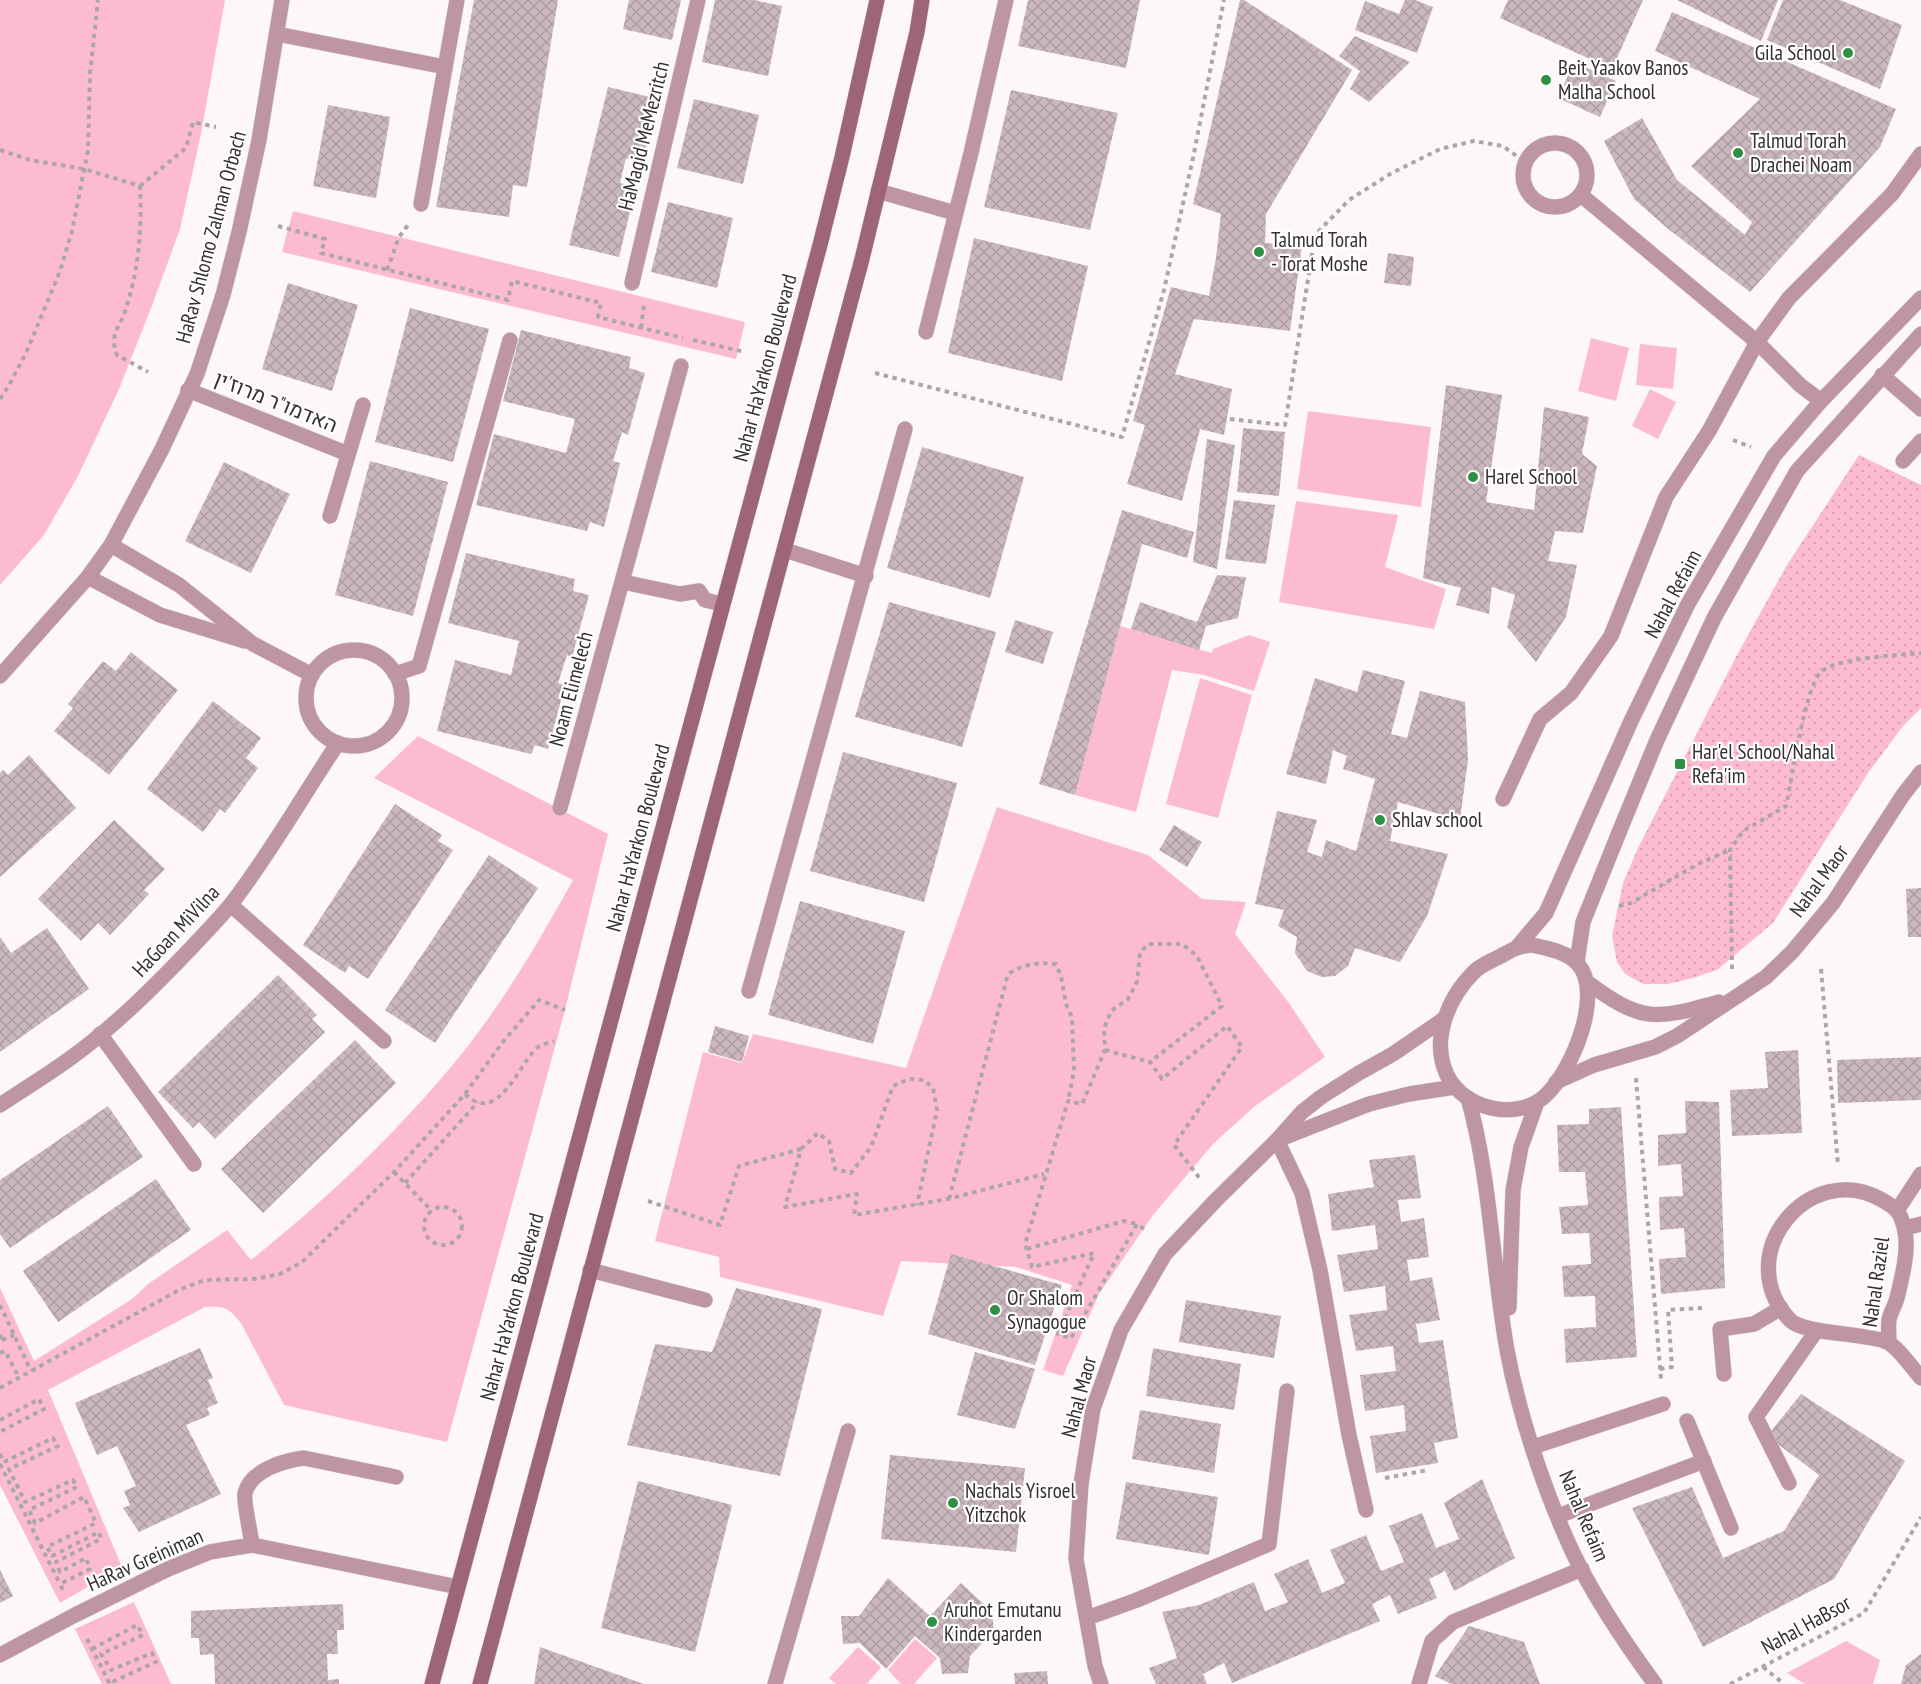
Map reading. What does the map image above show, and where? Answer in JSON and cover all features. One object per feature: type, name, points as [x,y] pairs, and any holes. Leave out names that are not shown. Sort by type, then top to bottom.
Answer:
[{"type":"main road","name":"Nahar HaYarkon Boulevard","points":[[432,1684],[825,223],[870,38],[877,0]]},
{"type":"main road","points":[[480,1684],[862,259],[917,32],[922,0]]},
{"type":"street","name":"HaRav Shlomo Zalman Orbach","points":[[0,676],[88,577],[111,545],[162,449],[196,374],[223,295],[239,232],[259,140],[282,0]]},
{"type":"street","points":[[421,204],[457,0]]},
{"type":"street","name":"HaMagid MeMezritch","points":[[632,283],[698,0]]},
{"type":"street","points":[[926,332],[974,142],[1006,0]]},
{"type":"street","points":[[277,34],[445,67]]},
{"type":"street","points":[[1562,143],[1572,147],[1580,154],[1586,164],[1588,174],[1586,185],[1581,195],[1564,206],[1554,207],[1535,200],[1524,183],[1523,172],[1526,163],[1531,153],[1540,146],[1562,143]]},
{"type":"street","points":[[1503,800],[1540,719],[1571,693],[1611,636],[1666,497],[1710,431],[1757,342],[1789,298],[1892,194],[1921,154]]},
{"type":"street","points":[[878,191],[955,213]]},
{"type":"street","points":[[1581,195],[1757,342],[1800,385],[1821,401]]},
{"type":"street","name":"Nahal Refaim","points":[[1518,946],[1546,914],[1631,721],[1688,604],[1774,456],[1821,401],[1921,298]]},
{"type":"street","points":[[1577,962],[1583,922],[1657,740],[1714,618],[1797,471],[1921,334]]},
{"type":"street","points":[[395,674],[419,666],[510,340]]},
{"type":"street","name":"Noam Elimelech","points":[[560,808],[681,366]]},
{"type":"street","points":[[1882,375],[1921,409]]},
{"type":"street","name":"האדמו\"ר מרוז'ין","points":[[188,390],[348,454]]},
{"type":"street","points":[[330,516],[363,405]]},
{"type":"street","points":[[749,991],[906,429]]},
{"type":"street","points":[[1903,462],[1921,441]]},
{"type":"street","points":[[111,545],[179,585],[253,644]]},
{"type":"street","points":[[784,550],[866,576]]},
{"type":"street","points":[[88,577],[160,615],[253,644],[312,675]]},
{"type":"street","points":[[623,582],[680,594],[699,591],[705,600],[722,604]]},
{"type":"street","points":[[357,650],[379,658],[395,674],[400,687],[401,702],[398,716],[390,729],[379,738],[366,744],[352,746],[338,743],[323,735],[309,715],[306,699],[312,675],[334,654],[357,650]]},
{"type":"street","name":"HaGoan MiVilna","points":[[0,1105],[73,1056],[124,1014],[171,970],[231,905],[284,830],[338,743]]},
{"type":"street","name":"Nahal Maor","points":[[1556,1082],[1594,1065],[1655,1047],[1677,1036],[1766,976],[1792,952],[1833,903],[1903,795],[1921,772]]},
{"type":"street","points":[[231,905],[384,1041]]},
{"type":"street","points":[[1518,946],[1542,947],[1577,962],[1587,982],[1585,1019],[1577,1048],[1549,1093],[1537,1102],[1517,1108],[1498,1109],[1484,1107],[1455,1087],[1443,1066],[1440,1045],[1444,1019],[1457,994],[1476,970],[1518,946]]},
{"type":"street","name":"Nahal Maor","points":[[1587,982],[1634,1012],[1653,1015],[1674,1014],[1734,998]]},
{"type":"street","name":"Nahal Maor","points":[[1101,1684],[1095,1666],[1076,1559],[1081,1484],[1093,1409],[1121,1330],[1165,1254],[1302,1112],[1359,1072],[1393,1054],[1444,1019]]},
{"type":"street","points":[[100,1034],[194,1164]]},
{"type":"street","name":"Nahal Maor","points":[[1277,1140],[1369,1104],[1409,1094],[1455,1087]]},
{"type":"street","name":"Nahal Refaim","points":[[1468,1098],[1475,1124],[1490,1215],[1507,1350],[1524,1421],[1573,1553],[1622,1639],[1655,1684]]},
{"type":"street","name":"Nahal Refaim","points":[[1507,1350],[1513,1190],[1521,1147],[1537,1102]]},
{"type":"street","points":[[1277,1140],[1302,1193],[1320,1270],[1349,1435],[1366,1510]]},
{"type":"street","points":[[1898,1209],[1921,1174]]},
{"type":"street","name":"Nahal Raziel","points":[[1890,1343],[1890,1319],[1906,1252],[1905,1228],[1898,1209],[1873,1195],[1845,1190],[1817,1196],[1792,1211],[1775,1235],[1768,1263],[1771,1292],[1791,1322],[1818,1330],[1868,1336],[1890,1343],[1921,1378]]},
{"type":"street","points":[[1905,1228],[1921,1224]]},
{"type":"street","points":[[590,1270],[705,1300]]},
{"type":"street","points":[[1724,1374],[1720,1329],[1754,1324],[1781,1308]]},
{"type":"street","points":[[1789,1483],[1756,1417],[1818,1330]]},
{"type":"street","points":[[1087,1618],[1137,1600],[1269,1544],[1287,1391]]},
{"type":"street","points":[[1533,1447],[1663,1404]]},
{"type":"street","points":[[1687,1421],[1731,1528]]},
{"type":"street","points":[[775,1684],[848,1431]]},
{"type":"street","points":[[252,1545],[244,1494],[254,1476],[289,1460],[304,1458],[396,1477]]},
{"type":"street","points":[[1558,1516],[1704,1461]]},
{"type":"street","name":"HaRav Greiniman","points":[[0,1655],[168,1569],[210,1552],[252,1545],[458,1587]]},
{"type":"street","points":[[1419,1684],[1421,1671],[1432,1641],[1453,1622],[1582,1569]]},
{"type":"path","points":[[0,399],[26,353],[60,271],[72,231],[88,150],[90,74],[98,0]]},
{"type":"path","points":[[875,373],[1122,437],[1164,290],[1224,0]]},
{"type":"path","points":[[140,186],[186,148],[193,122],[216,127]]},
{"type":"path","points":[[1230,419],[1285,426],[1315,235],[1349,200],[1390,174],[1440,149],[1474,141],[1503,146],[1526,163]]},
{"type":"path","points":[[0,150],[30,160],[84,169],[140,186]]},
{"type":"path","points":[[140,186],[142,219],[133,288],[123,318],[115,332],[113,344],[117,355],[148,372]]},
{"type":"path","points":[[387,270],[399,237],[421,204]]},
{"type":"path","points":[[278,226],[325,239],[321,253],[508,300],[512,281],[601,303],[598,317],[745,352]]},
{"type":"path","points":[[1610,908],[1631,903],[1698,864],[1730,850],[1743,831],[1786,806],[1810,689],[1822,671],[1837,664],[1859,660],[1921,653]]},
{"type":"path","points":[[1730,850],[1732,969]]},
{"type":"path","points":[[1068,1101],[1082,1104],[1105,1050],[1104,1029],[1111,1011],[1128,999],[1137,982],[1140,953],[1148,944],[1182,944],[1197,956],[1222,1006],[1150,1062]]},
{"type":"path","points":[[948,1199],[1008,974],[1022,966],[1041,963],[1056,964],[1062,976],[1066,1004],[1072,1018],[1074,1071],[1068,1101],[1025,1244],[1032,1267],[1094,1253],[1058,1334],[1071,1338],[1137,1224]]},
{"type":"path","points":[[1821,969],[1840,1191]]},
{"type":"path","points":[[0,1388],[181,1289],[205,1280],[254,1279],[272,1276],[302,1262],[394,1172],[465,1094],[502,1043],[539,1000],[565,1010]]},
{"type":"path","points":[[1105,1050],[1150,1062],[1162,1079],[1227,1026],[1242,1047],[1174,1145],[1216,1199]]},
{"type":"path","points":[[465,1094],[471,1100],[491,1102],[500,1096],[538,1047],[554,1041]]},
{"type":"path","points":[[1636,1077],[1660,1369]]},
{"type":"path","points":[[648,1201],[720,1225],[739,1166],[801,1149],[818,1134],[829,1141],[836,1169],[851,1173],[871,1147],[893,1086],[909,1079],[924,1080],[933,1088],[937,1110],[917,1204]]},
{"type":"path","points":[[405,1183],[478,1102]]},
{"type":"path","points":[[801,1149],[784,1207],[857,1194],[854,1215],[948,1199],[1045,1174]]},
{"type":"path","points":[[394,1172],[432,1211]]},
{"type":"path","points":[[444,1207],[456,1212],[462,1223],[460,1235],[451,1244],[438,1245],[428,1238],[425,1221],[432,1211],[444,1207]]},
{"type":"path","points":[[1027,1249],[1124,1221],[1137,1224],[1144,1229]]},
{"type":"path","points":[[0,1305],[30,1371]]},
{"type":"path","points":[[0,1335],[1,1341],[14,1335]]},
{"type":"path","points":[[0,1353],[5,1351],[19,1378]]},
{"type":"path","points":[[0,1420],[39,1399],[44,1409],[0,1432]]},
{"type":"path","points":[[0,1454],[4,1462],[53,1438],[58,1446],[9,1469],[25,1502],[73,1480],[76,1487],[29,1510],[35,1523],[84,1497],[96,1523],[47,1547],[52,1556],[99,1532],[101,1539],[56,1562],[60,1572],[86,1558],[90,1569],[60,1584]]},
{"type":"path","points":[[0,1464],[110,1684]]},
{"type":"path","points":[[1360,1483],[1428,1470]]},
{"type":"path","name":"Nahal HaBsor","points":[[1730,1684],[1864,1613],[1921,1517]]},
{"type":"path","points":[[92,1649],[137,1624],[143,1635],[101,1654],[111,1670],[152,1653],[156,1662],[114,1681],[116,1684]]},
{"type":"path","points":[[1762,1667],[1784,1684]]},
{"type":"shaded area","points":[[0,0],[225,0],[201,134],[180,229],[153,303],[119,389],[78,476],[44,535],[0,585]]},
{"type":"shaded area","points":[[293,211],[745,322],[736,359],[282,252]]},
{"type":"shaded area","points":[[1591,338],[1629,348],[1616,401],[1578,391]]},
{"type":"shaded area","points":[[1640,344],[1677,348],[1673,389],[1636,385]]},
{"type":"shaded area","points":[[1650,389],[1676,402],[1658,439],[1632,426]]},
{"type":"shaded area","points":[[1308,411],[1431,427],[1421,507],[1297,489]]},
{"type":"shaded area","points":[[1859,455],[1921,485],[1921,708],[1903,726],[1868,773],[1773,923],[1717,970],[1668,984],[1643,984],[1625,974],[1617,962],[1612,936],[1623,883],[1638,848],[1737,655],[1787,565]]},
{"type":"shaded area","points":[[1296,501],[1398,515],[1385,567],[1446,589],[1434,629],[1279,602]]},
{"type":"shaded area","points":[[1120,626],[1212,653],[1213,649],[1249,635],[1270,642],[1254,691],[1204,675],[1172,670],[1136,812],[1075,795]]},
{"type":"shaded area","points":[[1200,678],[1252,695],[1218,818],[1166,804]]},
{"type":"shaded area","points":[[418,736],[608,834],[565,1010],[447,1442],[284,1405],[238,1319],[227,1309],[205,1307],[48,1390],[122,1567],[60,1603],[0,1485],[0,1288],[34,1361],[132,1299],[148,1284],[227,1230],[251,1260],[310,1211],[366,1159],[444,1076],[483,1026],[510,986],[573,880],[374,778]]},
{"type":"shaded area","points":[[997,807],[1148,855],[1202,899],[1246,902],[1235,934],[1289,1003],[1325,1057],[1255,1106],[1214,1143],[1153,1215],[1099,1294],[1063,1376],[1043,1370],[1072,1285],[1016,1267],[901,1261],[883,1316],[720,1277],[719,1257],[655,1241],[703,1052],[742,1063],[753,1034],[906,1068]]},
{"type":"shaded area","points":[[134,1602],[171,1684],[102,1684],[75,1629]]},
{"type":"shaded area","points":[[915,1639],[937,1658],[914,1684],[901,1684],[888,1670]]},
{"type":"shaded area","points":[[1846,1641],[1880,1660],[1873,1684],[1805,1684],[1787,1673]]},
{"type":"shaded area","points":[[858,1647],[881,1667],[867,1684],[836,1684],[829,1678]]},
{"type":"building","points":[[474,0],[558,0],[527,187],[513,185],[509,217],[436,207]]},
{"type":"building","points":[[629,0],[681,0],[672,40],[623,29]]},
{"type":"building","points":[[715,0],[754,0],[782,6],[768,76],[702,62]]},
{"type":"building","points":[[1028,0],[1140,0],[1126,68],[1018,46]]},
{"type":"building","name":"Talmud Torah - Torat Moshe","points":[[1240,0],[1244,0],[1352,70],[1266,214],[1265,243],[1302,245],[1290,331],[1194,319],[1175,374],[1232,389],[1224,435],[1200,429],[1182,501],[1127,484],[1145,425],[1133,421],[1171,287],[1209,296],[1221,214],[1193,204]]},
{"type":"building","points":[[1405,0],[1415,0],[1433,7],[1417,53],[1355,30],[1365,1],[1399,14]]},
{"type":"building","points":[[1508,0],[1643,0],[1612,69],[1500,18]]},
{"type":"building","points":[[1677,0],[1778,0],[1761,41]]},
{"type":"building","name":"Gila School","points":[[1783,0],[1840,0],[1902,25],[1880,89],[1767,40]]},
{"type":"building","name":"Talmud Torah Drachei Noam","points":[[1672,12],[1896,109],[1880,147],[1750,292],[1667,228],[1634,199],[1604,141],[1642,118],[1677,180],[1745,235],[1752,222],[1691,166],[1760,99],[1655,51]]},
{"type":"building","points":[[1355,36],[1410,62],[1369,102],[1350,89],[1360,71],[1339,56]]},
{"type":"building","points":[[1574,62],[1616,81],[1600,117],[1558,98]]},
{"type":"building","points":[[608,87],[658,99],[642,163],[626,158],[620,183],[636,187],[619,257],[569,245]]},
{"type":"building","points":[[1011,90],[1118,113],[1090,230],[984,207]]},
{"type":"building","points":[[694,99],[759,115],[743,184],[677,168]]},
{"type":"building","points":[[328,105],[390,117],[376,198],[313,186]]},
{"type":"building","points":[[668,202],[733,218],[717,288],[651,272]]},
{"type":"building","points":[[974,238],[1088,266],[1062,381],[948,353]]},
{"type":"building","points":[[1388,253],[1414,257],[1411,286],[1384,283]]},
{"type":"building","points":[[288,283],[358,305],[332,391],[262,369]]},
{"type":"building","points":[[410,308],[489,329],[453,462],[375,442]]},
{"type":"building","points":[[521,330],[631,357],[629,368],[645,373],[628,435],[622,432],[613,461],[620,463],[604,527],[590,522],[587,531],[476,505],[494,434],[566,453],[575,419],[503,401]]},
{"type":"building","points":[[1446,385],[1502,395],[1486,502],[1534,510],[1544,407],[1589,417],[1582,454],[1597,466],[1583,533],[1555,531],[1548,561],[1577,565],[1566,617],[1536,662],[1507,627],[1515,595],[1492,587],[1489,614],[1456,605],[1461,588],[1423,578]]},
{"type":"building","points":[[1243,428],[1285,432],[1279,496],[1237,492]]},
{"type":"building","points":[[1207,439],[1235,445],[1217,569],[1193,562]]},
{"type":"building","points":[[922,447],[1024,477],[990,598],[887,568]]},
{"type":"building","points":[[370,461],[448,482],[413,616],[335,595]]},
{"type":"building","points":[[224,462],[290,494],[251,573],[185,541]]},
{"type":"building","points":[[1234,500],[1275,505],[1266,564],[1225,559]]},
{"type":"building","points":[[1122,510],[1194,532],[1187,558],[1142,544],[1075,795],[1039,784]]},
{"type":"building","points":[[466,553],[575,579],[573,591],[589,595],[572,657],[567,655],[558,683],[565,685],[548,749],[535,745],[531,754],[437,731],[455,660],[511,675],[519,641],[448,623]]},
{"type":"building","points":[[1217,575],[1246,577],[1238,618],[1206,626],[1199,650],[1131,629],[1140,602],[1197,622]]},
{"type":"building","points":[[889,602],[996,632],[962,747],[855,717]]},
{"type":"building","points":[[1015,620],[1053,632],[1043,664],[1005,652]]},
{"type":"building","points":[[131,652],[178,690],[109,775],[54,731],[73,708],[68,704],[103,661],[116,671]]},
{"type":"building","points":[[1363,670],[1405,681],[1391,734],[1407,738],[1420,691],[1465,702],[1468,759],[1460,820],[1398,802],[1390,841],[1448,854],[1427,916],[1400,962],[1355,948],[1348,966],[1335,976],[1322,977],[1307,971],[1295,953],[1297,937],[1278,926],[1284,910],[1255,904],[1277,811],[1317,820],[1307,852],[1322,857],[1326,840],[1356,851],[1375,779],[1343,769],[1347,756],[1333,750],[1326,784],[1286,774],[1315,678],[1357,692]]},
{"type":"building","points":[[213,701],[261,738],[246,758],[258,768],[225,813],[220,809],[203,832],[147,789]]},
{"type":"building","points":[[843,752],[957,783],[924,902],[810,871]]},
{"type":"building","points":[[29,755],[76,808],[0,877],[0,773],[3,770],[8,775]]},
{"type":"building","points":[[395,804],[442,835],[438,841],[453,850],[368,979],[349,966],[345,973],[303,945]]},
{"type":"building","points":[[114,820],[165,869],[144,890],[149,894],[110,935],[98,923],[81,941],[38,899]]},
{"type":"building","points":[[1174,825],[1202,842],[1187,867],[1159,850]]},
{"type":"building","points":[[489,855],[538,888],[435,1043],[385,1010]]},
{"type":"building","points":[[1921,888],[1921,937],[1908,937],[1906,889]]},
{"type":"building","points":[[800,901],[905,931],[873,1044],[768,1015]]},
{"type":"building","points":[[47,928],[89,989],[0,1052],[0,937],[11,953]]},
{"type":"building","points":[[278,975],[317,1015],[312,1019],[325,1032],[215,1139],[199,1122],[193,1128],[158,1092]]},
{"type":"building","points":[[715,1026],[749,1036],[742,1062],[708,1052]]},
{"type":"building","points":[[355,1040],[396,1083],[263,1213],[221,1169]]},
{"type":"building","points":[[1798,1050],[1802,1133],[1732,1136],[1730,1090],[1768,1088],[1765,1052]]},
{"type":"building","points":[[1921,1057],[1921,1100],[1838,1103],[1837,1060]]},
{"type":"building","points":[[1685,1101],[1719,1102],[1725,1288],[1661,1294],[1659,1259],[1686,1257],[1684,1228],[1660,1230],[1659,1197],[1683,1196],[1681,1164],[1658,1166],[1658,1135],[1686,1133]]},
{"type":"building","points":[[108,1106],[143,1157],[10,1248],[0,1234],[0,1180]]},
{"type":"building","points":[[1621,1107],[1637,1357],[1566,1363],[1564,1329],[1596,1327],[1595,1296],[1564,1297],[1562,1266],[1591,1264],[1589,1233],[1562,1234],[1559,1207],[1588,1205],[1585,1172],[1559,1172],[1557,1125],[1589,1124],[1589,1109]]},
{"type":"building","points":[[1415,1155],[1421,1198],[1398,1200],[1401,1222],[1424,1218],[1429,1257],[1407,1260],[1410,1281],[1432,1277],[1440,1320],[1416,1324],[1419,1343],[1443,1340],[1458,1438],[1434,1443],[1438,1463],[1376,1473],[1370,1436],[1406,1431],[1404,1405],[1365,1411],[1360,1375],[1396,1371],[1393,1346],[1356,1351],[1349,1315],[1387,1310],[1385,1286],[1344,1292],[1337,1255],[1378,1249],[1375,1225],[1332,1231],[1328,1194],[1374,1187],[1369,1160]]},
{"type":"building","points":[[156,1179],[191,1230],[58,1322],[23,1271]]},
{"type":"building","name":"Or Shalom Synagogue","points":[[951,1254],[1062,1285],[1035,1365],[928,1334]]},
{"type":"building","points":[[736,1288],[822,1309],[780,1476],[627,1445],[655,1344],[712,1352]]},
{"type":"building","points":[[1186,1300],[1281,1316],[1274,1358],[1179,1342]]},
{"type":"building","points":[[200,1348],[213,1378],[208,1380],[218,1403],[207,1408],[210,1415],[186,1425],[221,1494],[139,1532],[123,1508],[130,1505],[124,1491],[136,1486],[117,1446],[97,1455],[75,1403]]},
{"type":"building","points":[[1153,1348],[1241,1364],[1234,1410],[1146,1396]]},
{"type":"building","points":[[975,1352],[1035,1369],[1015,1429],[957,1415]]},
{"type":"building","points":[[1801,1394],[1905,1461],[1834,1579],[1703,1647],[1632,1508],[1692,1487],[1723,1558],[1784,1531],[1819,1475],[1767,1436]]},
{"type":"building","points":[[1140,1410],[1221,1424],[1214,1473],[1132,1459]]},
{"type":"building","name":"Nachals Yisroel Yitzchok","points":[[890,1455],[1025,1468],[1016,1552],[881,1539]]},
{"type":"building","points":[[1482,1479],[1515,1558],[1454,1591],[1445,1571],[1429,1579],[1437,1598],[1398,1614],[1390,1595],[1372,1604],[1380,1621],[1232,1683],[1224,1663],[1203,1674],[1207,1684],[1156,1684],[1149,1668],[1177,1658],[1162,1612],[1199,1605],[1254,1582],[1265,1611],[1288,1602],[1274,1574],[1308,1559],[1322,1593],[1345,1583],[1330,1550],[1366,1535],[1381,1571],[1404,1562],[1389,1526],[1422,1513],[1436,1548],[1459,1539],[1444,1503]]},
{"type":"building","points":[[638,1481],[732,1505],[695,1652],[601,1628]]},
{"type":"building","points":[[1126,1482],[1218,1497],[1209,1555],[1116,1539]]},
{"type":"building","points":[[0,1570],[13,1596],[0,1603]]},
{"type":"building","points":[[888,1578],[930,1616],[961,1583],[992,1612],[994,1631],[970,1656],[968,1673],[942,1674],[940,1658],[915,1636],[886,1669],[860,1643],[843,1644],[841,1616],[859,1616]]},
{"type":"building","points":[[343,1604],[344,1630],[337,1630],[338,1654],[327,1654],[328,1680],[339,1679],[339,1684],[215,1684],[214,1654],[200,1655],[199,1638],[191,1638],[191,1611]]},
{"type":"building","points":[[1469,1626],[1524,1642],[1540,1684],[1451,1684],[1435,1676]]},
{"type":"building","points":[[540,1647],[644,1684],[534,1684]]},
{"type":"building","points":[[1921,1654],[1921,1684],[1901,1684],[1906,1665]]},
{"type":"building","points":[[1047,1671],[1048,1684],[1015,1684],[1014,1673]]},
{"type":"place","name":"Gila School","points":[[1848,53]]},
{"type":"place","name":"Beit Yaakov Banos Malha School","points":[[1546,80]]},
{"type":"place","name":"Talmud Torah Drachei Noam","points":[[1738,153]]},
{"type":"place","name":"Talmud Torah - Torat Moshe","points":[[1259,252]]},
{"type":"place","name":"Harel School","points":[[1473,477]]},
{"type":"place","name":"Har'el School/Nahal Refa'im","points":[[1680,764]]},
{"type":"place","name":"Shlav school","points":[[1380,820]]},
{"type":"place","name":"Or Shalom Synagogue","points":[[995,1310]]},
{"type":"place","name":"Nachals Yisroel Yitzchok","points":[[953,1503]]},
{"type":"place","name":"Aruhot Emutanu Kindergarden","points":[[932,1622]]}]
